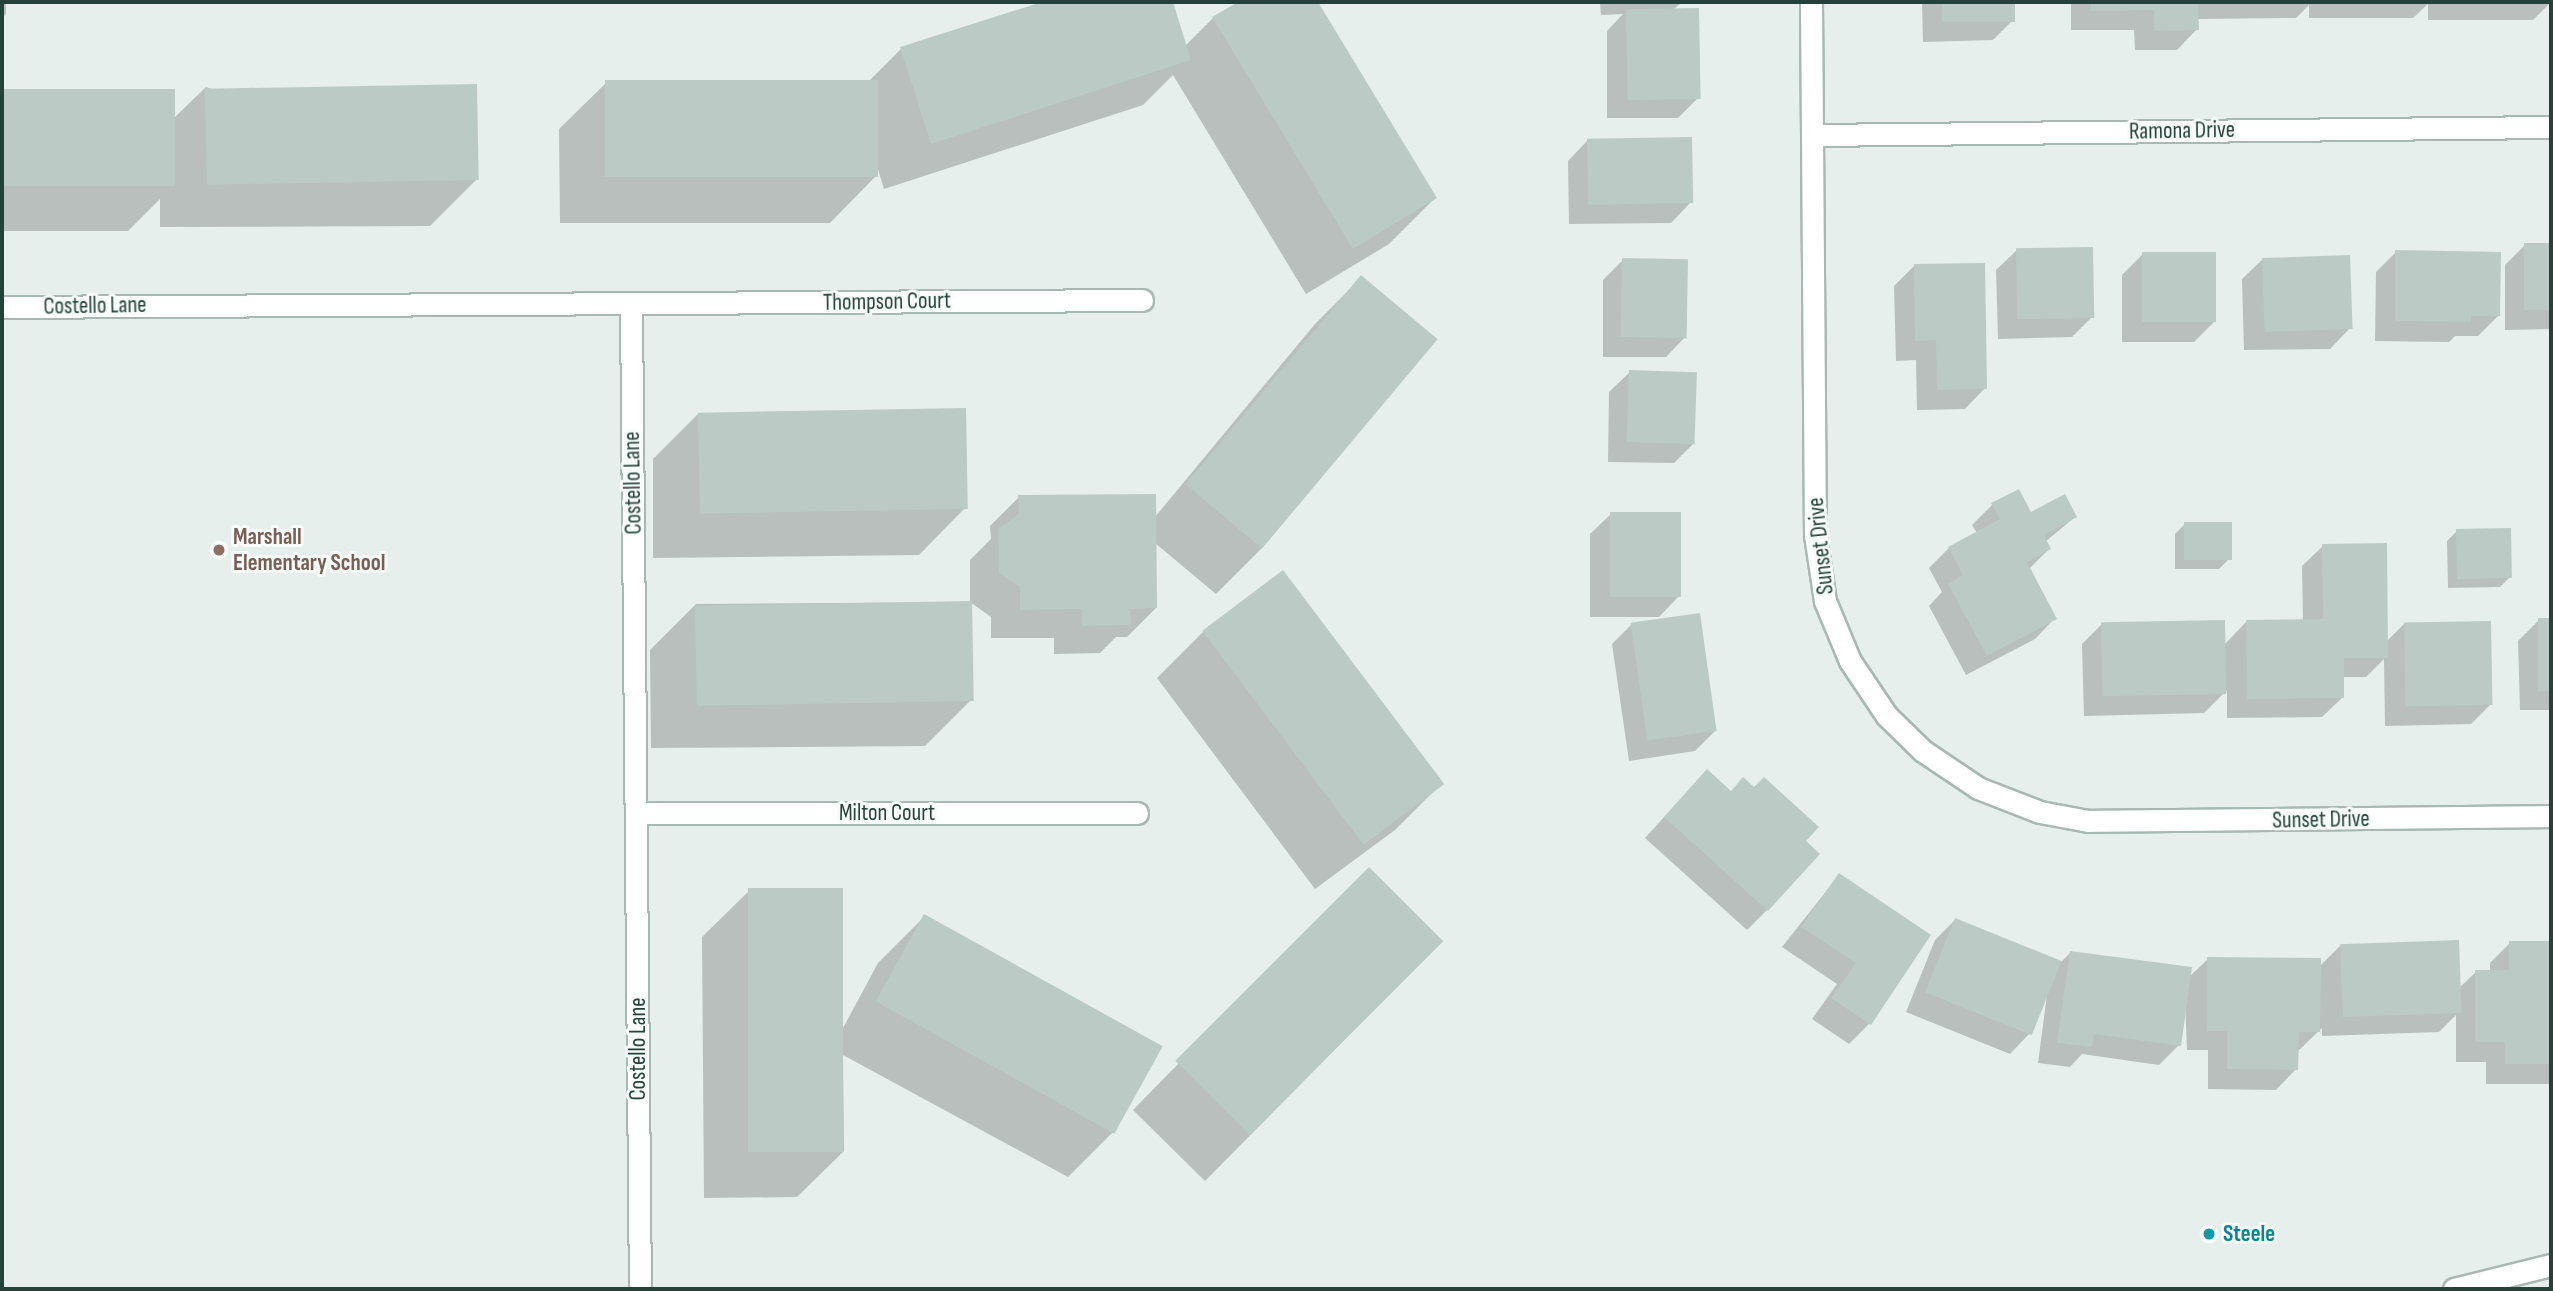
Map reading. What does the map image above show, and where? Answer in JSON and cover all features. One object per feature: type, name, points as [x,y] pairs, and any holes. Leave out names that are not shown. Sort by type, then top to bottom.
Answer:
[{"type":"street","name":"Sunset Drive","points":[[1811,2],[1815,535],[1825,600],[1850,661],[1887,716],[1923,751],[1978,788],[2040,812],[2088,821],[2551,816]]},
{"type":"street","name":"Ramona Drive","points":[[1812,135],[2551,127]]},
{"type":"street","name":"Thompson Court","points":[[631,305],[1142,300]]},
{"type":"street","name":"Costello Lane","points":[[2,307],[560,301],[631,305],[640,1289]]},
{"type":"street","name":"Milton Court","points":[[636,813],[1137,813]]},
{"type":"street","points":[[2454,1289],[2548,1270]]},
{"type":"building","points":[[1042,2],[1173,2],[1191,60],[931,144],[900,47]]},
{"type":"building","points":[[1238,2],[1318,2],[1437,198],[1353,249],[1212,17]]},
{"type":"building","points":[[1942,2],[2015,2],[2015,22],[1942,22]]},
{"type":"building","points":[[2091,2],[2198,2],[2199,30],[2154,31],[2154,10],[2091,11]]},
{"type":"building","points":[[1699,8],[1701,99],[1628,100],[1626,9]]},
{"type":"building","points":[[605,80],[878,80],[878,177],[605,177]]},
{"type":"building","points":[[477,84],[479,180],[207,185],[205,89]]},
{"type":"building","points":[[2,89],[175,89],[175,186],[2,186]]},
{"type":"building","points":[[1692,137],[1693,203],[1588,205],[1587,139]]},
{"type":"building","points":[[2524,243],[2551,243],[2551,310],[2524,310]]},
{"type":"building","points":[[2093,247],[2094,318],[2017,319],[2016,248]]},
{"type":"building","points":[[2395,250],[2501,252],[2500,316],[2471,316],[2471,322],[2395,321]]},
{"type":"building","points":[[2142,252],[2216,252],[2216,322],[2142,322]]},
{"type":"building","points":[[2350,255],[2353,329],[2265,332],[2262,258]]},
{"type":"building","points":[[1622,258],[1688,259],[1687,338],[1621,337]]},
{"type":"building","points":[[1985,263],[1987,389],[1937,390],[1936,340],[1915,341],[1914,264]]},
{"type":"building","points":[[1361,275],[1438,339],[1262,548],[1186,484]]},
{"type":"building","points":[[1629,370],[1697,372],[1694,444],[1626,442]]},
{"type":"building","points":[[966,408],[968,509],[700,514],[698,413]]},
{"type":"building","points":[[2019,489],[2031,512],[2065,494],[2077,517],[2044,535],[2051,549],[2027,562],[2057,619],[1987,656],[1948,584],[1963,575],[1948,547],[2000,519],[1991,503]]},
{"type":"building","points":[[1156,494],[1157,608],[1130,609],[1131,625],[1082,626],[1082,609],[1020,610],[1020,587],[999,573],[998,529],[1019,514],[1018,495]]},
{"type":"building","points":[[1610,512],[1681,512],[1681,597],[1610,597]]},
{"type":"building","points":[[2184,522],[2232,522],[2232,560],[2184,560]]},
{"type":"building","points":[[2511,528],[2512,578],[2457,579],[2456,529]]},
{"type":"building","points":[[2387,543],[2388,658],[2344,658],[2344,698],[2247,699],[2246,620],[2323,619],[2322,544]]},
{"type":"building","points":[[1283,570],[1444,784],[1364,845],[1202,631]]},
{"type":"building","points":[[972,601],[974,701],[697,706],[695,606]]},
{"type":"building","points":[[1700,613],[1717,731],[1647,741],[1631,623]]},
{"type":"building","points":[[2538,618],[2551,618],[2551,691],[2538,691]]},
{"type":"building","points":[[2225,620],[2226,694],[2102,696],[2101,622]]},
{"type":"building","points":[[2491,621],[2492,705],[2405,707],[2404,623]]},
{"type":"building","points":[[1707,769],[1731,791],[1743,777],[1754,787],[1764,777],[1819,827],[1806,841],[1820,854],[1768,911],[1664,817]]},
{"type":"building","points":[[1369,867],[1443,941],[1249,1135],[1175,1061]]},
{"type":"building","points":[[1839,873],[1931,935],[1871,1025],[1831,998],[1856,963],[1801,927]]},
{"type":"building","points":[[748,888],[843,888],[843,1152],[748,1152]]},
{"type":"building","points":[[924,914],[1163,1046],[1114,1134],[876,1001]]},
{"type":"building","points":[[1955,918],[2062,961],[2032,1035],[1925,992]]},
{"type":"building","points":[[2459,940],[2462,1013],[2343,1017],[2340,944]]},
{"type":"building","points":[[2509,941],[2551,941],[2551,1064],[2505,1064],[2505,1042],[2475,1042],[2475,970],[2509,970]]},
{"type":"building","points":[[2070,951],[2192,967],[2181,1046],[2094,1034],[2092,1047],[2057,1043]]},
{"type":"building","points":[[2207,957],[2321,958],[2320,1032],[2299,1032],[2298,1070],[2227,1069],[2227,1031],[2207,1031]]},
{"type":"place","name":"Marshall Elementary School","points":[[219,550]]},
{"type":"place","name":"Steele","points":[[2209,1234]]}]
